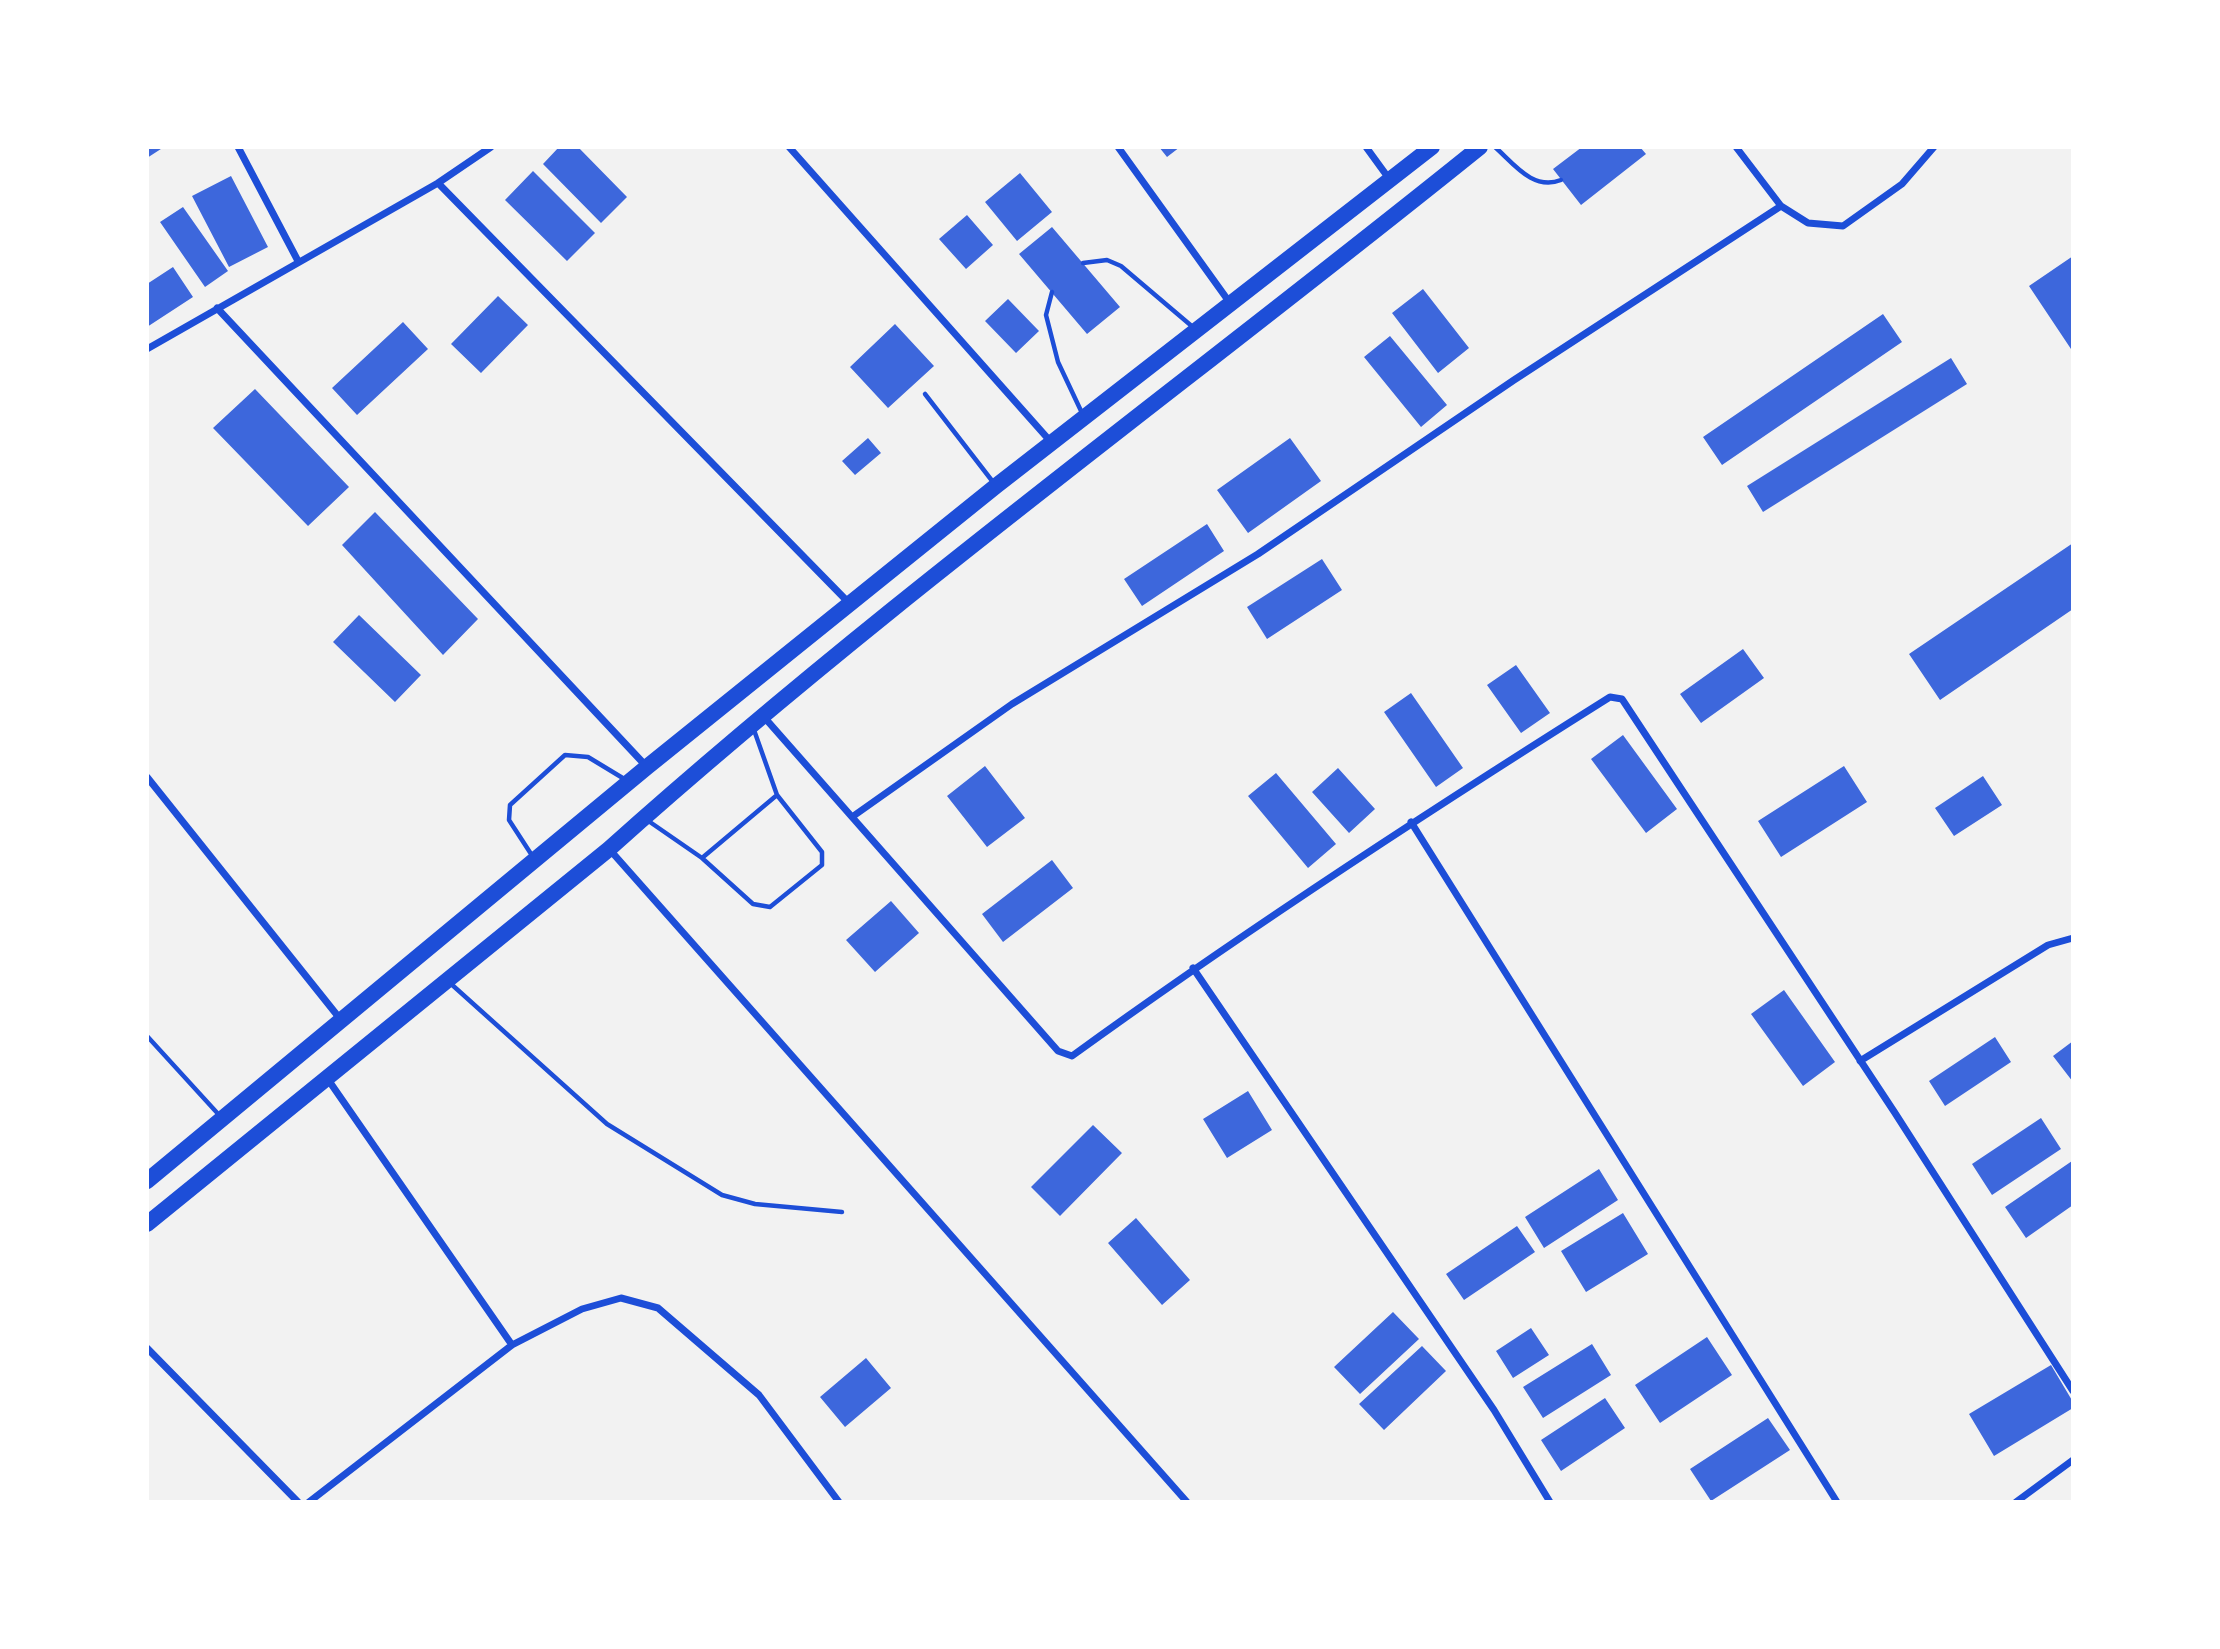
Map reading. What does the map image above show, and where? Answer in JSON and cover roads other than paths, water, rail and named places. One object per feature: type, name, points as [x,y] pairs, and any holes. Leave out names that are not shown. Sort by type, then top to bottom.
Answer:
[{"type":"highway","points":[[147,1181],[629,782],[996,486],[1432,147]]},
{"type":"highway","points":[[147,1224],[609,849],[873,626],[1480,147]]},
{"type":"street","points":[[238,147],[298,261]]},
{"type":"street","points":[[147,349],[438,183],[491,147]]},
{"type":"street","points":[[789,147],[1052,443]]},
{"type":"street","points":[[1118,147],[1231,305]]},
{"type":"street","points":[[1366,147],[1391,181]]},
{"type":"street","points":[[1736,147],[1781,206],[1808,223],[1843,226],[1902,184],[1934,147]]},
{"type":"street","points":[[438,183],[851,605]]},
{"type":"street","points":[[852,817],[1012,704],[1258,554],[1514,380],[1781,206]]},
{"type":"street","points":[[217,308],[648,767]]},
{"type":"street","points":[[758,721],[852,817],[1065,1056],[1072,1056],[1193,968],[1411,822],[1610,697],[1622,699],[2073,1391]]},
{"type":"street","points":[[147,777],[342,1021]]},
{"type":"street","points":[[1411,822],[1837,1502]]},
{"type":"street","points":[[609,849],[1187,1502]]},
{"type":"street","points":[[1860,1061],[2048,945],[2073,938]]},
{"type":"street","points":[[1193,968],[1494,1410],[1549,1502]]},
{"type":"street","points":[[327,1078],[512,1345]]},
{"type":"street","points":[[309,1502],[512,1345],[582,1309],[621,1298],[658,1308],[760,1395],[839,1502]]},
{"type":"street","points":[[147,1348],[298,1502]]},
{"type":"street","points":[[2016,1502],[2073,1460]]},
{"type":"lane","points":[[1495,147],[1531,180],[1550,184],[1561,180]]},
{"type":"lane","points":[[1083,263],[1107,260],[1121,267],[1196,330]]},
{"type":"lane","points":[[1052,292],[1046,315],[1055,350],[1083,417]]},
{"type":"lane","points":[[925,394],[996,486]]},
{"type":"lane","points":[[644,818],[702,858],[753,904],[770,907],[822,865],[822,852],[776,795],[758,721]]},
{"type":"lane","points":[[536,860],[509,820],[510,805],[565,755],[588,757],[629,782]]},
{"type":"lane","points":[[702,858],[776,795]]},
{"type":"lane","points":[[446,981],[607,1124],[722,1195],[755,1204],[842,1212]]},
{"type":"lane","points":[[147,1036],[223,1119]]}]
